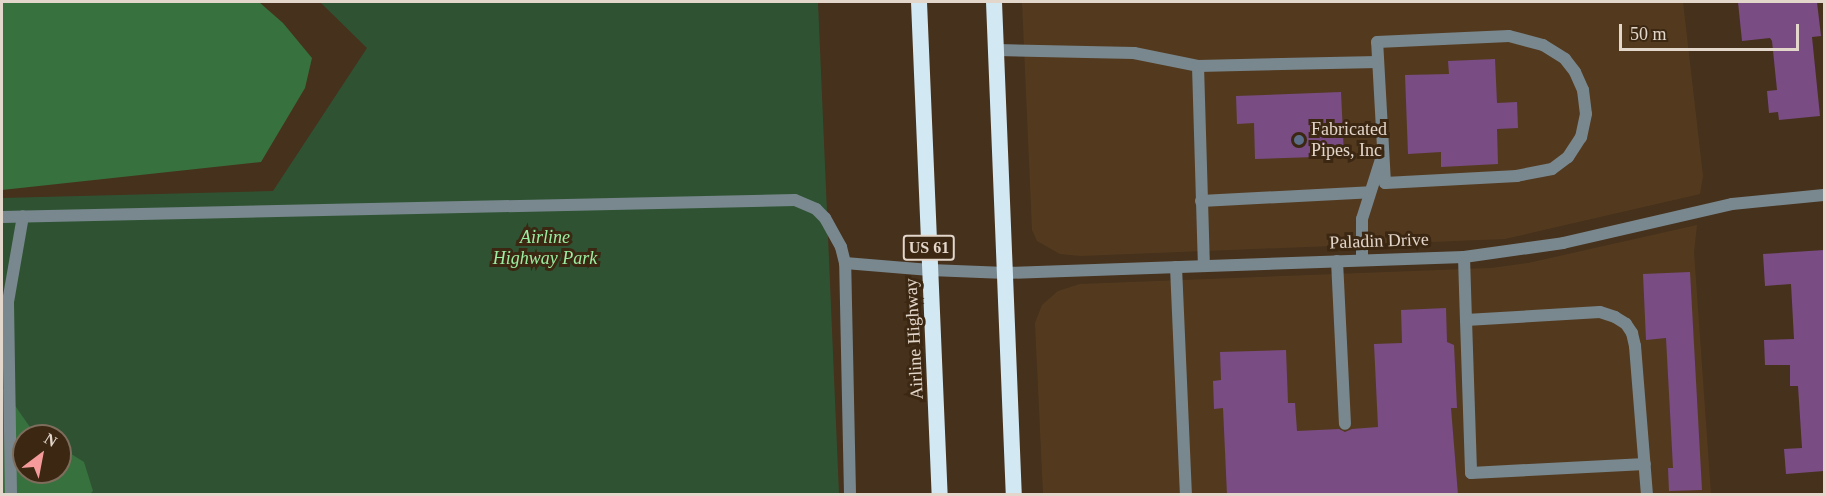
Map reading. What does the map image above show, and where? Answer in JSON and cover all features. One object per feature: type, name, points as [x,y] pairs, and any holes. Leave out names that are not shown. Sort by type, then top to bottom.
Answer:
[{"type":"highway","name":"Airline Highway","points":[[919,2],[940,495]]},
{"type":"highway","points":[[994,2],[1014,495]]},
{"type":"street","points":[[1509,36],[1543,45],[1565,59],[1575,72],[1582,90],[1586,114],[1581,137],[1568,157],[1552,169],[1517,176],[1385,183],[1378,62],[1377,42],[1509,36]]},
{"type":"street","points":[[997,50],[1134,53],[1198,66],[1378,62]]},
{"type":"street","points":[[1198,66],[1204,265]]},
{"type":"street","points":[[1362,260],[1362,219],[1383,151]]},
{"type":"street","points":[[1201,201],[1370,192]]},
{"type":"street","name":"Paladin Drive","points":[[845,263],[1006,273],[1464,257],[1563,243],[1732,204],[1824,195]]},
{"type":"street","points":[[2,216],[795,200],[816,209],[825,218],[841,247],[845,263],[850,495]]},
{"type":"street","points":[[11,495],[8,290],[22,216]]},
{"type":"street","points":[[1464,257],[1471,473],[1645,464]]},
{"type":"street","points":[[1337,261],[1345,424]]},
{"type":"street","points":[[1176,267],[1186,495]]},
{"type":"street","points":[[1466,320],[1600,312],[1626,324],[1632,333],[1635,346],[1647,495]]},
{"type":"shaded area","points":[[1022,2],[1683,2],[1703,176],[1700,194],[1505,239],[1081,256],[1060,254],[1037,241],[1032,230]]},
{"type":"shaded area","points":[[1697,225],[1694,252],[1711,494],[1043,494],[1035,323],[1042,305],[1058,291],[1080,284],[1491,268],[1528,263]]},
{"type":"green space","points":[[2,2],[259,2],[283,23],[312,58],[305,88],[261,162],[2,190]]},
{"type":"green space","name":"Airline Highway Park","points":[[320,2],[818,2],[839,494],[2,494],[2,198],[273,191],[367,48]]},
{"type":"green space","points":[[2,387],[28,424],[12,424],[12,484],[72,484],[72,454],[84,462],[93,491],[90,494],[2,494]]},
{"type":"building","points":[[1738,2],[1817,2],[1821,36],[1812,37],[1820,116],[1779,120],[1778,112],[1769,113],[1767,91],[1777,90],[1772,41],[1770,38],[1742,41]]},
{"type":"building","points":[[1495,59],[1497,103],[1517,102],[1518,128],[1497,129],[1498,164],[1441,167],[1441,152],[1408,154],[1405,75],[1449,74],[1448,61]]},
{"type":"building","name":"Fabricated Pipes, Inc","points":[[1341,92],[1344,156],[1255,159],[1254,123],[1237,124],[1236,96]]},
{"type":"building","points":[[1824,250],[1824,471],[1786,474],[1784,449],[1802,448],[1798,386],[1790,386],[1790,365],[1765,365],[1764,340],[1794,339],[1791,284],[1765,286],[1763,254]]},
{"type":"building","points":[[1690,272],[1702,490],[1669,491],[1668,468],[1673,468],[1666,338],[1646,340],[1643,274]]},
{"type":"building","points":[[1446,308],[1447,342],[1454,345],[1457,408],[1451,408],[1458,495],[1227,495],[1223,408],[1214,409],[1213,381],[1221,380],[1220,352],[1286,350],[1288,403],[1295,403],[1297,431],[1339,429],[1345,432],[1352,429],[1378,427],[1374,344],[1402,343],[1401,310]]},
{"type":"place","name":"Fabricated Pipes, Inc","points":[[1299,140]]}]
